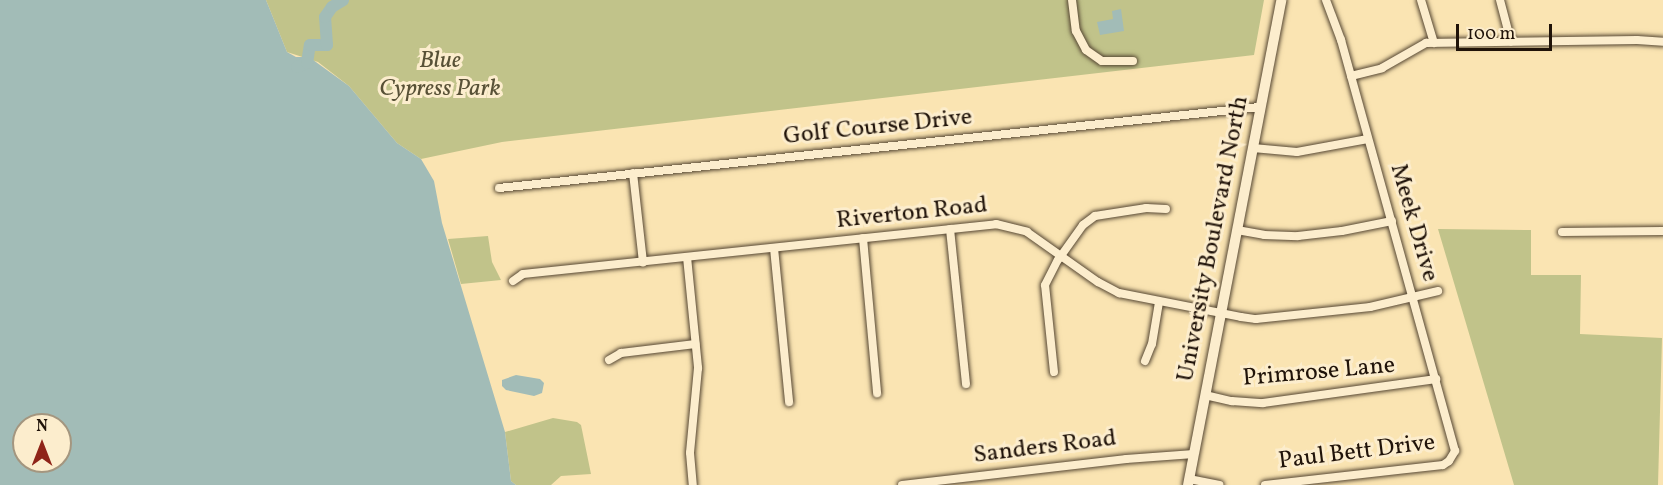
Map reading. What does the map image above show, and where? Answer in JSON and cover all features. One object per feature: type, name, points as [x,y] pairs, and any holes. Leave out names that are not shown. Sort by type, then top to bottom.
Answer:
[{"type":"street","points":[[1072,0],[1076,31],[1086,50],[1102,61],[1133,61]]},
{"type":"street","name":"University Boulevard North","points":[[1189,482],[1281,0]]},
{"type":"street","name":"Meek Drive","points":[[1326,0],[1333,12],[1437,380],[1454,443],[1452,457]]},
{"type":"street","points":[[1421,0],[1434,43]]},
{"type":"street","points":[[1500,0],[1511,42]]},
{"type":"street","points":[[1351,76],[1382,68],[1420,45],[1434,43],[1637,40],[1663,42]]},
{"type":"street","name":"Golf Course Drive","points":[[499,188],[1260,107]]},
{"type":"street","points":[[1253,148],[1297,152],[1368,139]]},
{"type":"street","points":[[633,173],[643,262]]},
{"type":"street","points":[[1054,372],[1045,285],[1046,278],[1061,256],[1083,225],[1095,216],[1146,208],[1166,209]]},
{"type":"street","points":[[1237,230],[1264,235],[1298,236],[1342,231],[1392,220]]},
{"type":"street","name":"Riverton Road","points":[[513,281],[523,274],[1003,224],[1027,232],[1108,288],[1159,302],[1256,319],[1371,308],[1438,291]]},
{"type":"street","points":[[950,229],[966,384]]},
{"type":"street","points":[[1562,232],[1663,231]]},
{"type":"street","points":[[863,238],[878,393]]},
{"type":"street","points":[[774,248],[789,402]]},
{"type":"street","points":[[687,257],[698,382],[690,453],[693,485]]},
{"type":"street","points":[[1145,361],[1152,344],[1159,302]]},
{"type":"street","points":[[609,360],[621,353],[695,344]]},
{"type":"street","name":"Primrose Lane","points":[[1205,395],[1232,401],[1263,402],[1437,380]]},
{"type":"street","name":"Sanders Road","points":[[902,485],[1126,459],[1194,454]]},
{"type":"street","name":"Paul Bett Drive","points":[[1265,485],[1443,465],[1452,457]]},
{"type":"street","points":[[1189,482],[1220,485]]},
{"type":"green space","name":"Blue Cypress Park","points":[[266,0],[1264,0],[1254,55],[502,142],[421,159],[397,143],[349,86],[318,62],[287,52]]},
{"type":"green space","points":[[1438,229],[1531,230],[1531,275],[1581,275],[1580,334],[1662,338],[1658,485],[1514,485]]},
{"type":"green space","points":[[488,236],[492,262],[501,280],[461,284],[448,239]]},
{"type":"green space","points":[[553,418],[577,422],[581,425],[591,474],[561,476],[551,485],[516,485],[511,481],[505,432]]},
{"type":"water","points":[[0,0],[266,0],[287,52],[296,57],[309,57],[349,86],[397,143],[421,159],[434,181],[442,223],[505,432],[511,481],[516,485],[0,485]]},
{"type":"water","points":[[1121,9],[1124,31],[1100,35],[1097,22],[1113,19],[1112,11]]},
{"type":"water","points":[[516,375],[540,379],[544,383],[542,393],[534,396],[506,390],[502,386],[502,380]]},
{"type":"waterway","points":[[297,67],[307,63],[310,45],[327,45],[325,17],[332,7],[343,0]]}]
